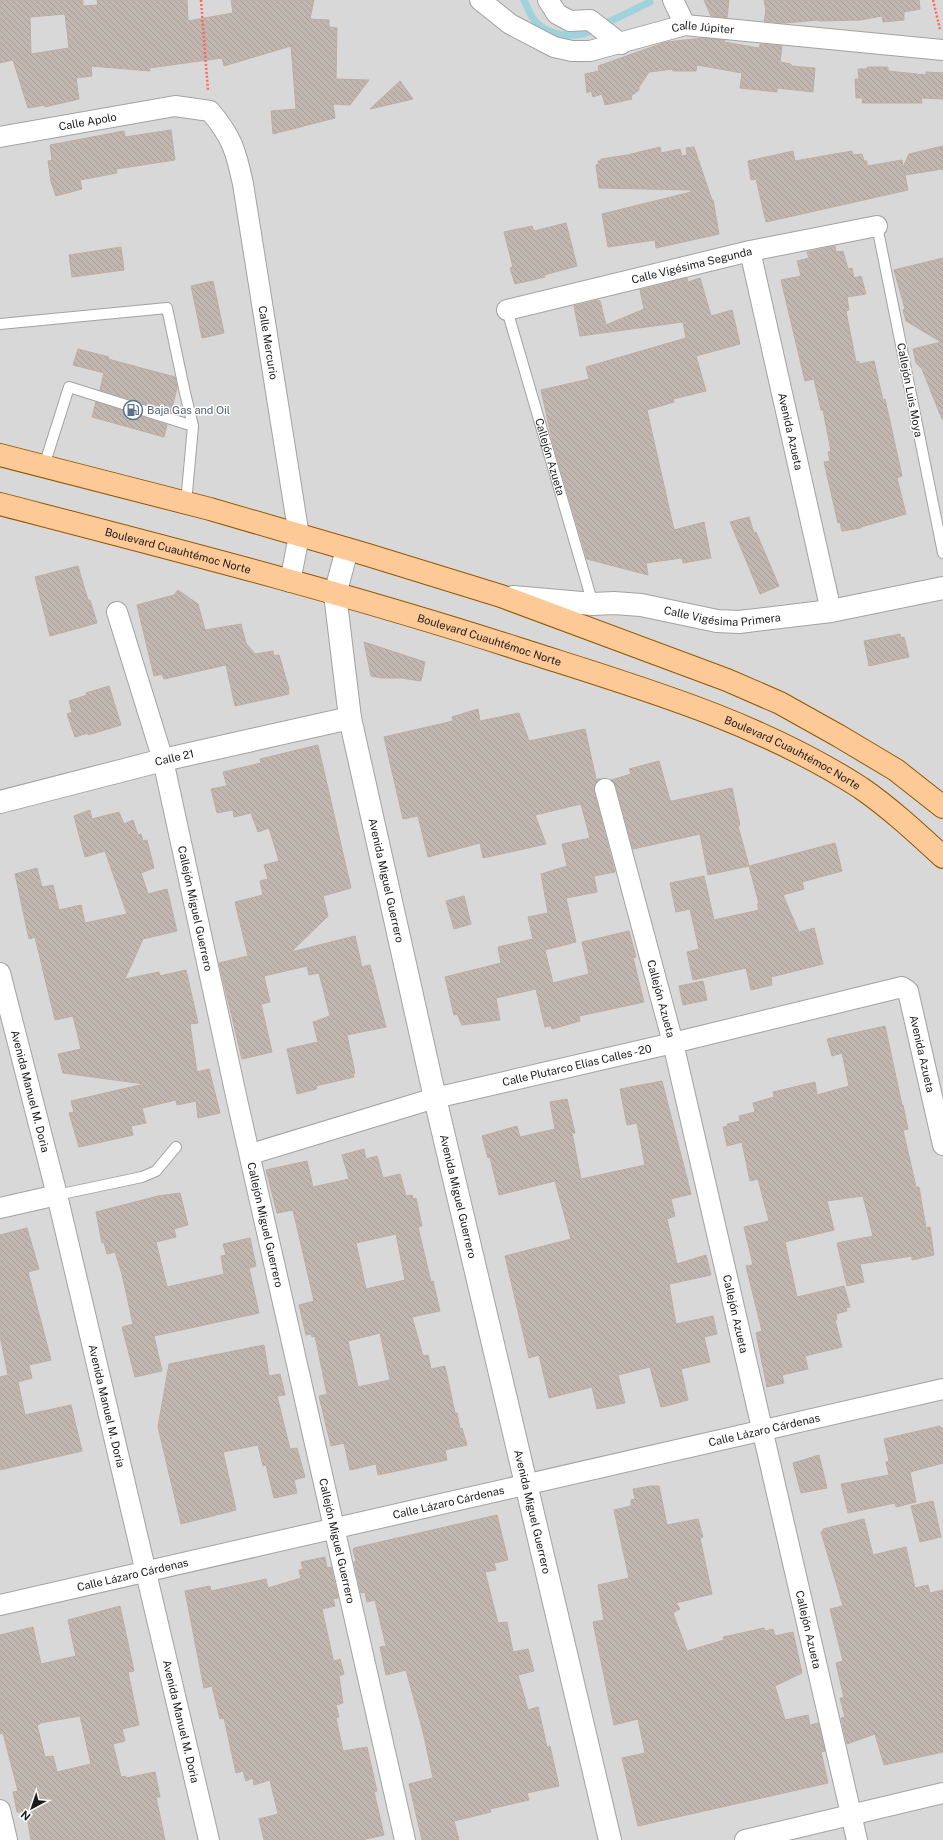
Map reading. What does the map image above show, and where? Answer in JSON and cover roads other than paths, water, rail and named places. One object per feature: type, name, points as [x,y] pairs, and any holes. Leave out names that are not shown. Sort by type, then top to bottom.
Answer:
[{"type":"main road","points":[[0,455],[186,503],[501,596],[727,680],[780,703],[839,736],[896,770],[943,807]]},
{"type":"main road","name":"Boulevard Cuauhtémoc Norte","points":[[0,504],[442,624],[635,686],[701,709],[772,739],[862,789],[905,822],[943,857]]},
{"type":"street","name":"Calle Júpiter","points":[[480,0],[510,24],[554,47],[572,51],[590,51],[615,39],[685,25],[943,50]]},
{"type":"street","points":[[548,0],[557,14],[570,21],[590,20],[615,39]]},
{"type":"street","points":[[673,0],[685,25]]},
{"type":"street","name":"Calle Apolo","points":[[0,137],[175,106],[210,111]]},
{"type":"street","name":"Calle Mercurio","points":[[210,111],[230,138],[236,152],[242,178],[299,536],[290,582]]},
{"type":"street","name":"Calle Vigésima Segunda","points":[[507,310],[750,251],[877,226]]},
{"type":"street","name":"Avenida Azueta","points":[[750,251],[831,611]]},
{"type":"street","name":"Avenida Miguel Guerrero","points":[[347,550],[335,594],[350,718],[435,1098],[525,1485],[610,1840]]},
{"type":"street","name":"Calle Vigésima Primera","points":[[501,596],[593,604],[614,603],[641,605],[717,621],[739,622],[831,611],[943,588]]},
{"type":"street","name":"Callejón Miguel Guerrero","points":[[117,612],[163,760],[405,1840]]},
{"type":"street","name":"Calle 21","points":[[0,802],[163,760],[350,718]]},
{"type":"street","name":"Callejón Azueta","points":[[605,789],[673,1043],[857,1840]]},
{"type":"street","name":"Avenida Manuel M. Doria","points":[[0,973],[57,1195],[210,1840]]},
{"type":"street","name":"Avenida Azueta","points":[[905,988],[908,991],[943,1145]]},
{"type":"street","name":"Calle Plutarco Elías Calles - 20","points":[[251,1154],[435,1098],[673,1043],[894,989],[905,988]]},
{"type":"street","points":[[0,1208],[57,1195]]},
{"type":"street","name":"Calle Lázaro Cárdenas","points":[[0,1605],[943,1389]]},
{"type":"street","points":[[745,1840],[943,1793]]},
{"type":"street","points":[[0,1810],[7,1840]]},
{"type":"lane","name":"Callejón Luis Moya","points":[[877,226],[943,553]]},
{"type":"lane","points":[[0,324],[167,308],[193,426],[186,503]]},
{"type":"lane","name":"Callejón Azueta","points":[[507,310],[593,604]]},
{"type":"lane","points":[[44,466],[69,387],[193,426]]},
{"type":"lane","points":[[57,1195],[142,1177],[156,1170],[176,1146]]},
{"type":"waterway","points":[[524,0],[530,13],[539,25],[551,32],[564,35],[584,34],[650,2]]},
{"type":"place","name":"Baja Gas and Oil","points":[[133,410]]}]
